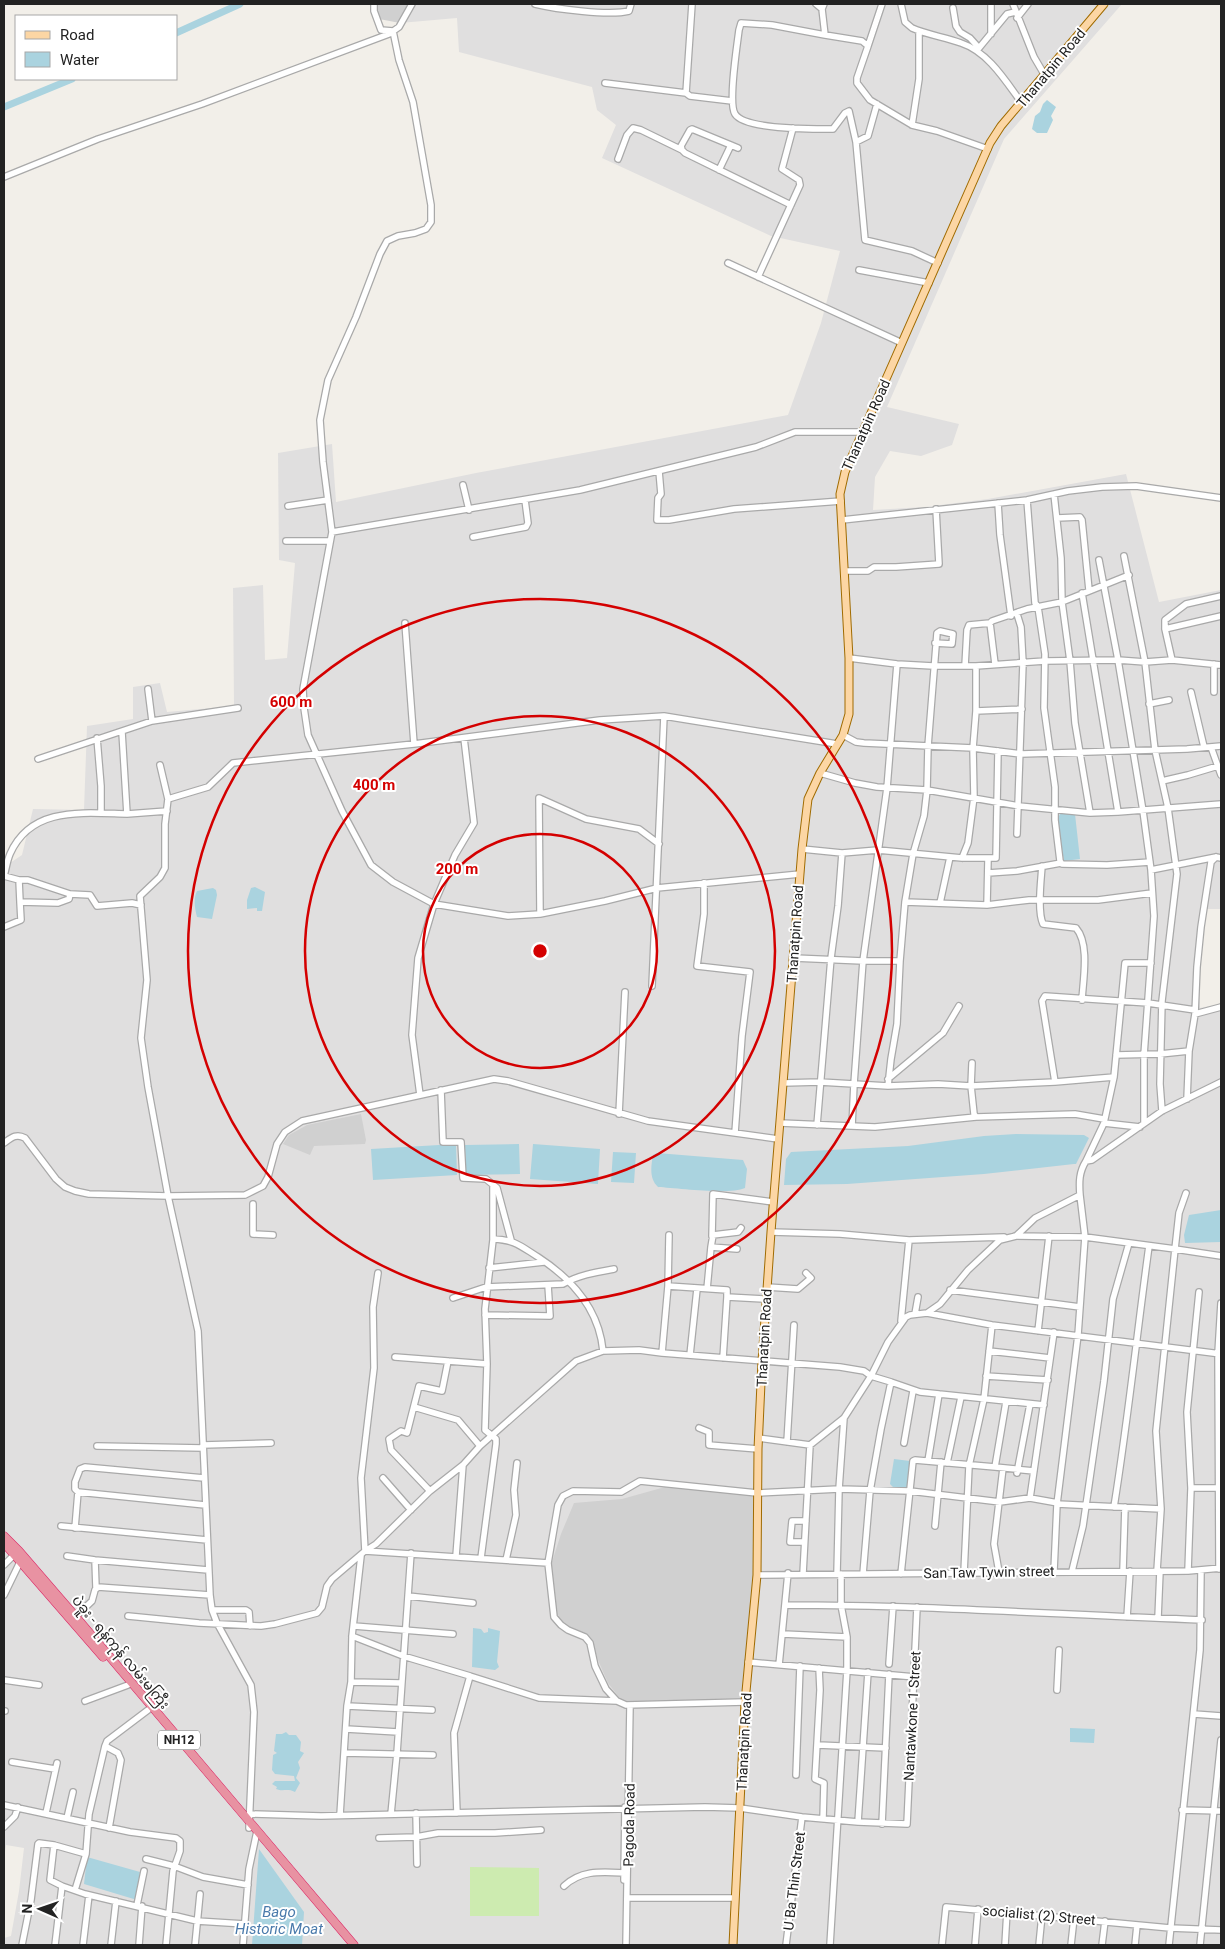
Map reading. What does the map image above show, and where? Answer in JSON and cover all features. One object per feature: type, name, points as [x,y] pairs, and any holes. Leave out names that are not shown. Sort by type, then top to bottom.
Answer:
[{"type":"highway","name":"ပဲခူး - ရန်ကုန် လမ်းမကြီး","points":[[4,1536],[19,1557],[250,1822],[257,1834],[348,1945]]},
{"type":"highway","name":"ပဲခူး - ရန်ကုန် လမ်းမကြီး","points":[[4,1544],[19,1557]]},
{"type":"highway","name":"ပဲခူး - ရန်ကုန် လမ်းမကြီး","points":[[74,1619],[148,1710],[250,1822]]},
{"type":"highway","name":"ပဲခူး - ရန်ကုန် လမ်းမကြီး","points":[[257,1834],[354,1945]]},
{"type":"main road","name":"Thanatpin Road","points":[[733,1945],[745,1702],[757,1575],[758,1438],[762,1361],[802,849],[808,798],[820,773],[843,735],[849,714],[849,658],[841,501],[845,472],[988,149],[1002,126],[1021,102],[1104,4]]},
{"type":"street","points":[[374,4],[374,11],[381,30],[394,31]]},
{"type":"street","points":[[4,177],[98,139],[202,104],[356,48],[394,31],[399,27],[412,4]]},
{"type":"street","points":[[535,4],[558,9],[616,12],[629,11],[631,4]]},
{"type":"street","points":[[686,93],[692,4]]},
{"type":"street","points":[[816,4],[823,7],[825,36]]},
{"type":"street","points":[[882,4],[857,84],[870,100],[912,125],[937,131],[988,149]]},
{"type":"street","points":[[901,4],[906,22],[919,31],[962,43],[976,49],[1005,79],[1021,102]]},
{"type":"street","points":[[991,4],[991,34]]},
{"type":"street","points":[[1013,4],[1034,57],[1044,74]]},
{"type":"street","points":[[953,8],[956,26],[977,47],[982,46],[1007,14],[1016,15],[1028,4]]},
{"type":"street","points":[[868,46],[862,41],[825,36],[772,25],[741,23],[732,101],[735,114],[739,118],[753,124],[792,128],[833,129],[845,113],[849,112],[856,142],[865,240],[912,252],[938,263]]},
{"type":"street","points":[[394,31],[399,60],[413,102],[431,205],[431,222],[426,229],[398,236],[387,241],[328,380],[320,420],[332,532],[303,689],[304,708],[308,735],[342,811],[371,865],[393,882],[434,904],[508,916],[540,914],[657,888],[800,874]]},
{"type":"street","points":[[912,125],[920,80],[919,31]]},
{"type":"street","points":[[605,82],[732,101]]},
{"type":"street","points":[[856,142],[868,136],[877,104]]},
{"type":"street","points":[[618,158],[627,136],[633,128],[641,130],[791,205]]},
{"type":"street","points":[[758,277],[800,182],[783,171],[782,167],[792,128]]},
{"type":"street","points":[[682,150],[681,146],[691,129],[738,148]]},
{"type":"street","points":[[719,170],[731,145]]},
{"type":"street","points":[[728,263],[902,342]]},
{"type":"street","points":[[859,270],[929,283]]},
{"type":"street","points":[[332,532],[580,490],[756,447],[794,432],[863,432]]},
{"type":"street","points":[[659,471],[661,494],[658,498],[657,520],[669,520],[721,510],[841,501]]},
{"type":"street","points":[[463,485],[469,510]]},
{"type":"street","points":[[842,520],[1027,500],[1102,487],[1136,486],[1221,498]]},
{"type":"street","points":[[1054,494],[1061,558],[1062,602],[1079,752],[1090,813]]},
{"type":"street","points":[[288,506],[328,500]]},
{"type":"street","points":[[473,536],[526,527],[528,523],[525,500]]},
{"type":"street","points":[[1027,500],[1036,603],[1045,661],[1044,708],[1056,809],[1055,820],[1060,863]]},
{"type":"street","points":[[998,503],[1000,535],[1014,615],[1020,627],[1023,663],[1017,834]]},
{"type":"street","points":[[844,571],[868,571],[874,566],[896,568],[939,564],[936,509]]},
{"type":"street","points":[[1057,518],[1080,517],[1082,520],[1089,590]]},
{"type":"street","points":[[286,541],[330,541]]},
{"type":"street","points":[[1124,556],[1145,662],[1155,750],[1168,808],[1177,874],[1162,1006],[1160,1054],[1162,1112]]},
{"type":"street","points":[[1099,560],[1118,660],[1151,870],[1154,916],[1144,1055],[1142,1125]]},
{"type":"street","points":[[964,666],[968,627],[970,625],[990,623],[1038,607],[1062,602],[1129,575]]},
{"type":"street","points":[[1082,593],[1118,812]]},
{"type":"street","points":[[1172,660],[1165,629],[1165,620],[1186,604],[1221,596]]},
{"type":"street","points":[[1165,629],[1221,616]]},
{"type":"street","points":[[405,622],[414,744]]},
{"type":"street","points":[[990,623],[995,664]]},
{"type":"street","points":[[888,1083],[898,1024],[900,961],[905,902],[913,854],[924,816],[927,790],[928,746],[936,644]]},
{"type":"street","points":[[849,658],[933,666],[976,666],[1094,660],[1145,662],[1172,660],[1221,665]]},
{"type":"street","points":[[852,1126],[863,962],[887,788],[897,664]]},
{"type":"street","points":[[1214,664],[1214,692]]},
{"type":"street","points":[[962,858],[968,843],[974,797],[973,748],[976,711],[976,666]]},
{"type":"street","points":[[148,689],[152,721]]},
{"type":"street","points":[[1191,692],[1204,748]]},
{"type":"street","points":[[1149,704],[1169,700]]},
{"type":"street","points":[[38,758],[152,721],[238,708]]},
{"type":"street","points":[[976,711],[1022,709]]},
{"type":"street","points":[[168,800],[208,787],[233,763],[414,744],[600,720],[664,716],[837,744]]},
{"type":"street","points":[[652,986],[664,716]]},
{"type":"street","points":[[122,732],[127,814]]},
{"type":"street","points":[[843,735],[856,742],[973,748],[1021,754],[1221,746]]},
{"type":"street","points":[[97,738],[101,814]]},
{"type":"street","points":[[420,1095],[412,1035],[418,958],[434,904],[455,855],[474,823],[464,738]]},
{"type":"street","points":[[1211,747],[1221,775]]},
{"type":"street","points":[[802,849],[842,853],[878,850],[962,858],[996,858],[998,751]]},
{"type":"street","points":[[160,765],[168,800],[165,824],[165,868],[160,877],[140,896],[145,935],[147,980],[141,1038],[168,1196],[198,1331],[206,1540],[212,1610],[217,1623],[251,1685],[254,1712],[250,1822],[340,1815],[740,1808],[802,1817],[882,1824],[889,1674]]},
{"type":"street","points":[[1162,780],[1218,766]]},
{"type":"street","points":[[820,773],[855,783],[887,788],[927,790],[1019,806],[1090,813],[1143,811],[1221,804]]},
{"type":"street","points":[[540,914],[539,798],[586,819],[619,827],[640,829],[658,844]]},
{"type":"street","points":[[141,904],[97,906],[90,896],[70,894],[28,880],[4,876],[8,861],[20,838],[36,822],[60,815],[127,814],[167,811]]},
{"type":"street","points":[[817,1125],[842,853]]},
{"type":"street","points":[[940,903],[950,857]]},
{"type":"street","points":[[1151,870],[1218,857]]},
{"type":"street","points":[[1187,1099],[1189,1051],[1195,1012],[1201,927],[1211,862],[1218,857]]},
{"type":"street","points":[[987,905],[988,859]]},
{"type":"street","points":[[988,873],[1017,871],[1060,863],[1107,865],[1150,862]]},
{"type":"street","points":[[1042,866],[1041,921],[1043,924],[1076,928],[1081,935],[1084,947],[1082,1000]]},
{"type":"street","points":[[4,927],[21,920],[19,880]]},
{"type":"street","points":[[704,883],[704,914],[697,966],[750,972],[742,1036],[735,1133]]},
{"type":"street","points":[[20,902],[58,903],[69,899],[70,894]]},
{"type":"street","points":[[905,902],[987,905],[1041,900],[1098,900],[1152,894]]},
{"type":"street","points":[[794,958],[831,958],[863,962],[900,961]]},
{"type":"street","points":[[1054,1571],[1058,1504],[1078,1336],[1085,1237],[1079,1180],[1082,1169],[1104,1121],[1114,1077],[1125,963],[1151,963]]},
{"type":"street","points":[[619,1114],[625,992]]},
{"type":"street","points":[[1055,1082],[1042,1001],[1045,996],[1148,1003],[1195,1012],[1221,1007]]},
{"type":"street","points":[[888,1083],[943,1033],[959,1006]]},
{"type":"street","points":[[1116,1055],[1144,1055],[1189,1051]]},
{"type":"street","points":[[972,1063],[971,1086],[976,1117]]},
{"type":"street","points":[[783,1083],[888,1083],[971,1086],[1114,1077]]},
{"type":"street","points":[[4,1143],[15,1136],[25,1138],[56,1179],[65,1187],[89,1194],[168,1196],[246,1194],[263,1186],[268,1177],[277,1144],[285,1132],[302,1121],[494,1080],[508,1081],[648,1121],[778,1139]]},
{"type":"street","points":[[1086,1161],[1092,1160],[1162,1112],[1221,1082]]},
{"type":"street","points":[[441,1090],[444,1142],[461,1142],[463,1178],[486,1179],[497,1188],[511,1240]]},
{"type":"street","points":[[780,1123],[897,1126],[976,1117],[1075,1114],[1104,1121],[1142,1125]]},
{"type":"street","points":[[481,1558],[496,1444],[496,1439],[491,1437],[486,1430],[485,1423],[486,1315],[487,1287],[493,1239],[493,1185]]},
{"type":"street","points":[[246,1194],[254,1205],[253,1234],[272,1235]]},
{"type":"street","points":[[707,1289],[712,1247],[713,1194],[773,1202]]},
{"type":"street","points":[[1158,1618],[1161,1509],[1156,1431],[1179,1213],[1186,1194]]},
{"type":"street","points":[[927,1313],[940,1304],[968,1270],[999,1241],[1016,1236],[1035,1218],[1080,1195]]},
{"type":"street","points":[[712,1236],[738,1232],[741,1228]]},
{"type":"street","points":[[771,1232],[840,1234],[909,1240],[1016,1236],[1085,1237],[1221,1256]]},
{"type":"street","points":[[662,1353],[668,1286],[669,1235]]},
{"type":"street","points":[[1038,1331],[1049,1236]]},
{"type":"street","points":[[493,1239],[511,1240],[569,1280],[589,1307],[602,1341],[603,1351]]},
{"type":"street","points":[[901,1324],[909,1240]]},
{"type":"street","points":[[1072,1571],[1083,1526],[1113,1299],[1129,1243]]},
{"type":"street","points":[[1114,1507],[1128,1417],[1149,1246]]},
{"type":"street","points":[[712,1247],[737,1249]]},
{"type":"street","points":[[489,1268],[544,1262]]},
{"type":"street","points":[[453,1298],[487,1287],[563,1284],[569,1280],[614,1269]]},
{"type":"street","points":[[340,1815],[347,1706],[351,1682],[352,1636],[363,1553],[361,1478],[374,1368],[373,1307],[378,1272]]},
{"type":"street","points":[[767,1287],[798,1288],[811,1278],[806,1273]]},
{"type":"street","points":[[486,1315],[550,1316],[548,1285]]},
{"type":"street","points":[[668,1286],[727,1290],[723,1358]]},
{"type":"street","points":[[690,1355],[697,1289]]},
{"type":"street","points":[[950,1290],[1080,1307]]},
{"type":"street","points":[[1188,1571],[1191,1488],[1187,1412],[1199,1292]]},
{"type":"street","points":[[727,1297],[766,1299]]},
{"type":"street","points":[[915,1314],[918,1297]]},
{"type":"street","points":[[1220,1568],[1221,1303]]},
{"type":"street","points":[[758,1438],[810,1445],[844,1418],[888,1342],[908,1316],[915,1314],[927,1313],[992,1325],[1220,1354]]},
{"type":"street","points":[[787,1442],[794,1325]]},
{"type":"street","points":[[964,1573],[969,1466],[984,1399],[992,1325]]},
{"type":"street","points":[[1030,1498],[1054,1332]]},
{"type":"street","points":[[128,1616],[250,1626],[275,1624],[317,1613],[322,1607],[327,1586],[332,1580],[376,1544],[430,1491],[463,1465],[480,1446],[576,1361],[603,1351],[639,1350],[791,1362],[864,1371],[870,1376],[892,1382],[913,1391],[1044,1405]]},
{"type":"street","points":[[989,1351],[1050,1358]]},
{"type":"street","points":[[395,1356],[487,1364]]},
{"type":"street","points":[[430,1491],[391,1450],[389,1439],[400,1431],[407,1433],[419,1386],[442,1390],[448,1361]]},
{"type":"street","points":[[986,1376],[1048,1380]]},
{"type":"street","points":[[863,1574],[870,1491],[880,1428],[892,1382]]},
{"type":"street","points":[[904,1443],[913,1391]]},
{"type":"street","points":[[928,1461],[939,1394]]},
{"type":"street","points":[[935,1526],[944,1463],[961,1397]]},
{"type":"street","points":[[995,1467],[1006,1402]]},
{"type":"street","points":[[1018,1471],[1030,1404]]},
{"type":"street","points":[[414,1407],[458,1420],[480,1446]]},
{"type":"street","points":[[830,1945],[848,1637],[841,1605],[839,1574],[839,1489],[844,1418]]},
{"type":"street","points":[[699,1428],[709,1432],[708,1445],[758,1449]]},
{"type":"street","points":[[97,1446],[203,1447],[271,1443]]},
{"type":"street","points":[[803,1574],[810,1445]]},
{"type":"street","points":[[900,1574],[913,1461],[1034,1471]]},
{"type":"street","points":[[506,1560],[516,1515],[514,1490],[517,1463]]},
{"type":"street","points":[[456,1556],[463,1465]]},
{"type":"street","points":[[75,1528],[78,1492],[75,1489],[75,1482],[80,1469],[85,1467],[204,1478]]},
{"type":"street","points":[[999,1572],[994,1544],[1003,1468]]},
{"type":"street","points":[[383,1478],[411,1510]]},
{"type":"street","points":[[617,1701],[606,1689],[595,1666],[590,1643],[585,1637],[560,1625],[554,1617],[548,1563],[558,1505],[563,1496],[573,1491],[621,1492],[640,1481],[757,1493],[839,1489],[910,1491],[1000,1502],[1030,1498],[1085,1507],[1161,1509]]},
{"type":"street","points":[[1191,1488],[1219,1488]]},
{"type":"street","points":[[78,1492],[205,1505]]},
{"type":"street","points":[[1123,1571],[1125,1507]]},
{"type":"street","points":[[804,1542],[790,1542],[792,1521],[806,1521]]},
{"type":"street","points":[[61,1526],[206,1540]]},
{"type":"street","points":[[363,1553],[411,1553],[548,1563]]},
{"type":"street","points":[[391,1814],[411,1553]]},
{"type":"street","points":[[67,1556],[208,1570]]},
{"type":"street","points":[[4,1564],[19,1557]]},
{"type":"street","points":[[4,1595],[19,1557]]},
{"type":"street","points":[[74,1619],[92,1601],[96,1588],[95,1560]]},
{"type":"street","name":"San Taw Tywin street","points":[[757,1575],[788,1573],[900,1574],[1188,1571],[1220,1568]]},
{"type":"street","points":[[1169,1945],[1182,1810],[1194,1714],[1202,1620],[1201,1570]]},
{"type":"street","points":[[1127,1617],[1130,1571]]},
{"type":"street","points":[[779,1665],[788,1573]]},
{"type":"street","points":[[96,1588],[210,1594]]},
{"type":"street","points":[[408,1596],[472,1603]]},
{"type":"street","points":[[786,1605],[893,1606],[1202,1620]]},
{"type":"street","points":[[889,1664],[893,1606]]},
{"type":"street","name":"Nantawkone 1 Street","points":[[882,1824],[907,1824],[917,1607]]},
{"type":"street","points":[[212,1610],[246,1610],[249,1612],[250,1626]]},
{"type":"street","points":[[354,1626],[453,1634]]},
{"type":"street","points":[[783,1634],[848,1637]]},
{"type":"street","points":[[352,1636],[403,1656],[539,1698],[617,1701],[628,1705],[745,1702]]},
{"type":"street","points":[[1057,1690],[1059,1650]]},
{"type":"street","points":[[748,1662],[914,1677]]},
{"type":"street","points":[[796,1775],[800,1666]]},
{"type":"street","points":[[818,1668],[820,1690],[815,1779],[824,1783],[823,1819]]},
{"type":"street","points":[[858,1822],[868,1672]]},
{"type":"street","points":[[457,1812],[454,1733],[470,1676]]},
{"type":"street","points":[[4,1680],[39,1685]]},
{"type":"street","points":[[351,1682],[402,1684]]},
{"type":"street","points":[[85,1702],[128,1685]]},
{"type":"street","name":"Pagoda Road","points":[[625,1945],[628,1705]]},
{"type":"street","points":[[347,1706],[432,1710]]},
{"type":"street","points":[[75,1890],[86,1854],[88,1822],[107,1741],[148,1710]]},
{"type":"street","points":[[1194,1714],[1221,1716]]},
{"type":"street","points":[[346,1730],[398,1732]]},
{"type":"street","points":[[1200,1945],[1218,1811],[1221,1740]]},
{"type":"street","points":[[818,1745],[886,1748]]},
{"type":"street","points":[[105,1746],[118,1753],[121,1760],[114,1809],[109,1828]]},
{"type":"street","points":[[344,1753],[433,1755]]},
{"type":"street","points":[[12,1762],[56,1766],[46,1813]]},
{"type":"street","points":[[68,1818],[73,1792]]},
{"type":"street","points":[[4,1805],[109,1828],[176,1838],[180,1841],[180,1851],[174,1866],[166,1945]]},
{"type":"street","points":[[4,1827],[16,1816],[18,1807]]},
{"type":"street","points":[[1182,1810],[1218,1811]]},
{"type":"street","points":[[416,1813],[417,1864]]},
{"type":"street","name":"U Ba Thin Street","points":[[786,1945],[802,1817]]},
{"type":"street","points":[[378,1838],[416,1837],[438,1833],[495,1834],[541,1830]]},
{"type":"street","points":[[243,1945],[249,1869],[257,1834]]},
{"type":"street","points":[[22,1945],[31,1900],[38,1844],[54,1845],[86,1854]]},
{"type":"street","points":[[54,1845],[50,1880],[62,1886],[89,1895],[197,1921],[245,1924]]},
{"type":"street","points":[[146,1859],[174,1866],[203,1877],[248,1885]]},
{"type":"street","points":[[139,1945],[139,1906],[144,1871]]},
{"type":"street","points":[[564,1886],[573,1878],[582,1874],[626,1873]]},
{"type":"street","name":"Pagoda Road","points":[[625,1934],[626,1873]]},
{"type":"street","points":[[55,1945],[62,1886]]},
{"type":"street","points":[[195,1945],[200,1894]]},
{"type":"street","points":[[83,1945],[89,1895]]},
{"type":"street","points":[[627,1898],[735,1898]]},
{"type":"street","points":[[111,1945],[116,1901]]},
{"type":"street","name":"socialist (2) Street","points":[[942,1945],[946,1907],[1007,1911],[1170,1928],[1221,1930]]},
{"type":"street","points":[[975,1945],[978,1909]]},
{"type":"street","points":[[1005,1945],[1007,1911]]},
{"type":"street","points":[[1039,1945],[1042,1915]]},
{"type":"street","points":[[1071,1945],[1074,1918]]},
{"type":"street","points":[[1102,1945],[1105,1921]]},
{"type":"street","points":[[1135,1945],[1137,1925]]},
{"type":"shaded area","points":[[371,4],[410,4],[400,23],[374,18]]},
{"type":"shaded area","points":[[410,4],[1122,4],[1004,139],[887,407],[959,424],[952,445],[921,456],[890,451],[875,477],[873,510],[925,507],[988,499],[1126,474],[1159,602],[1221,590],[1221,909],[1206,909],[1197,963],[1200,1008],[1221,1004],[1221,1945],[4,1945],[4,1938],[11,1936],[24,1848],[6,1845],[4,1859],[4,867],[22,855],[33,809],[84,810],[87,726],[133,719],[133,687],[160,683],[167,712],[234,706],[233,588],[263,585],[265,660],[287,658],[295,563],[279,560],[278,453],[332,444],[336,502],[476,473],[788,415],[821,323],[840,251],[771,236],[602,158],[616,125],[597,110],[592,87],[459,52],[457,18],[400,23]]},
{"type":"shaded area","points":[[361,1114],[366,1140],[365,1144],[314,1146],[310,1155],[283,1144],[289,1135],[307,1125]]},
{"type":"shaded area","points":[[665,1487],[754,1494],[755,1568],[742,1701],[640,1703],[621,1700],[608,1683],[591,1638],[567,1626],[556,1613],[551,1565],[574,1503],[622,1499]]},
{"type":"green space","points":[[470,1867],[539,1868],[539,1916],[470,1916]]},
{"type":"water","points":[[1047,100],[1056,107],[1051,116],[1053,120],[1047,133],[1037,133],[1032,129],[1035,116],[1040,112]]},
{"type":"water","points":[[1060,814],[1075,814],[1080,859],[1064,861],[1057,820]]},
{"type":"water","points":[[255,887],[265,892],[262,911],[257,911],[257,908],[247,909],[247,900],[251,888]]},
{"type":"water","points":[[213,888],[216,890],[217,895],[212,919],[197,917],[195,901],[197,891]]},
{"type":"water","points":[[1016,1134],[1084,1135],[1089,1138],[1076,1164],[984,1174],[847,1184],[784,1185],[786,1159],[791,1152],[908,1146],[984,1136]]},
{"type":"water","points":[[456,1144],[457,1175],[373,1180],[371,1149]]},
{"type":"water","points":[[519,1144],[520,1174],[466,1175],[465,1145]]},
{"type":"water","points":[[533,1144],[600,1149],[598,1184],[530,1179]]},
{"type":"water","points":[[613,1152],[636,1153],[634,1183],[611,1182]]},
{"type":"water","points":[[657,1153],[743,1160],[747,1169],[745,1188],[715,1191],[658,1187],[653,1180],[651,1172],[653,1155]]},
{"type":"water","points":[[1221,1210],[1221,1242],[1185,1243],[1184,1235],[1189,1215]]},
{"type":"water","points":[[894,1459],[910,1461],[907,1488],[893,1487],[890,1484]]},
{"type":"water","points":[[473,1628],[481,1629],[484,1633],[488,1632],[488,1628],[500,1631],[497,1662],[499,1667],[495,1670],[472,1667]]},
{"type":"water","points":[[1070,1728],[1095,1729],[1094,1743],[1070,1742]]},
{"type":"water","points":[[286,1732],[289,1735],[296,1735],[301,1742],[300,1751],[304,1753],[298,1762],[300,1768],[296,1778],[300,1783],[295,1792],[276,1789],[277,1787],[272,1784],[275,1781],[295,1781],[294,1776],[275,1774],[272,1770],[273,1755],[277,1753],[274,1751],[276,1734]]},
{"type":"water","name":"Bago Historic Moat","points":[[259,1849],[304,1912],[302,1945],[252,1945]]},
{"type":"water","points":[[87,1857],[140,1872],[137,1900],[84,1884]]},
{"type":"waterway","points":[[178,32],[240,4]]},
{"type":"waterway","points":[[4,107],[70,80]]}]
